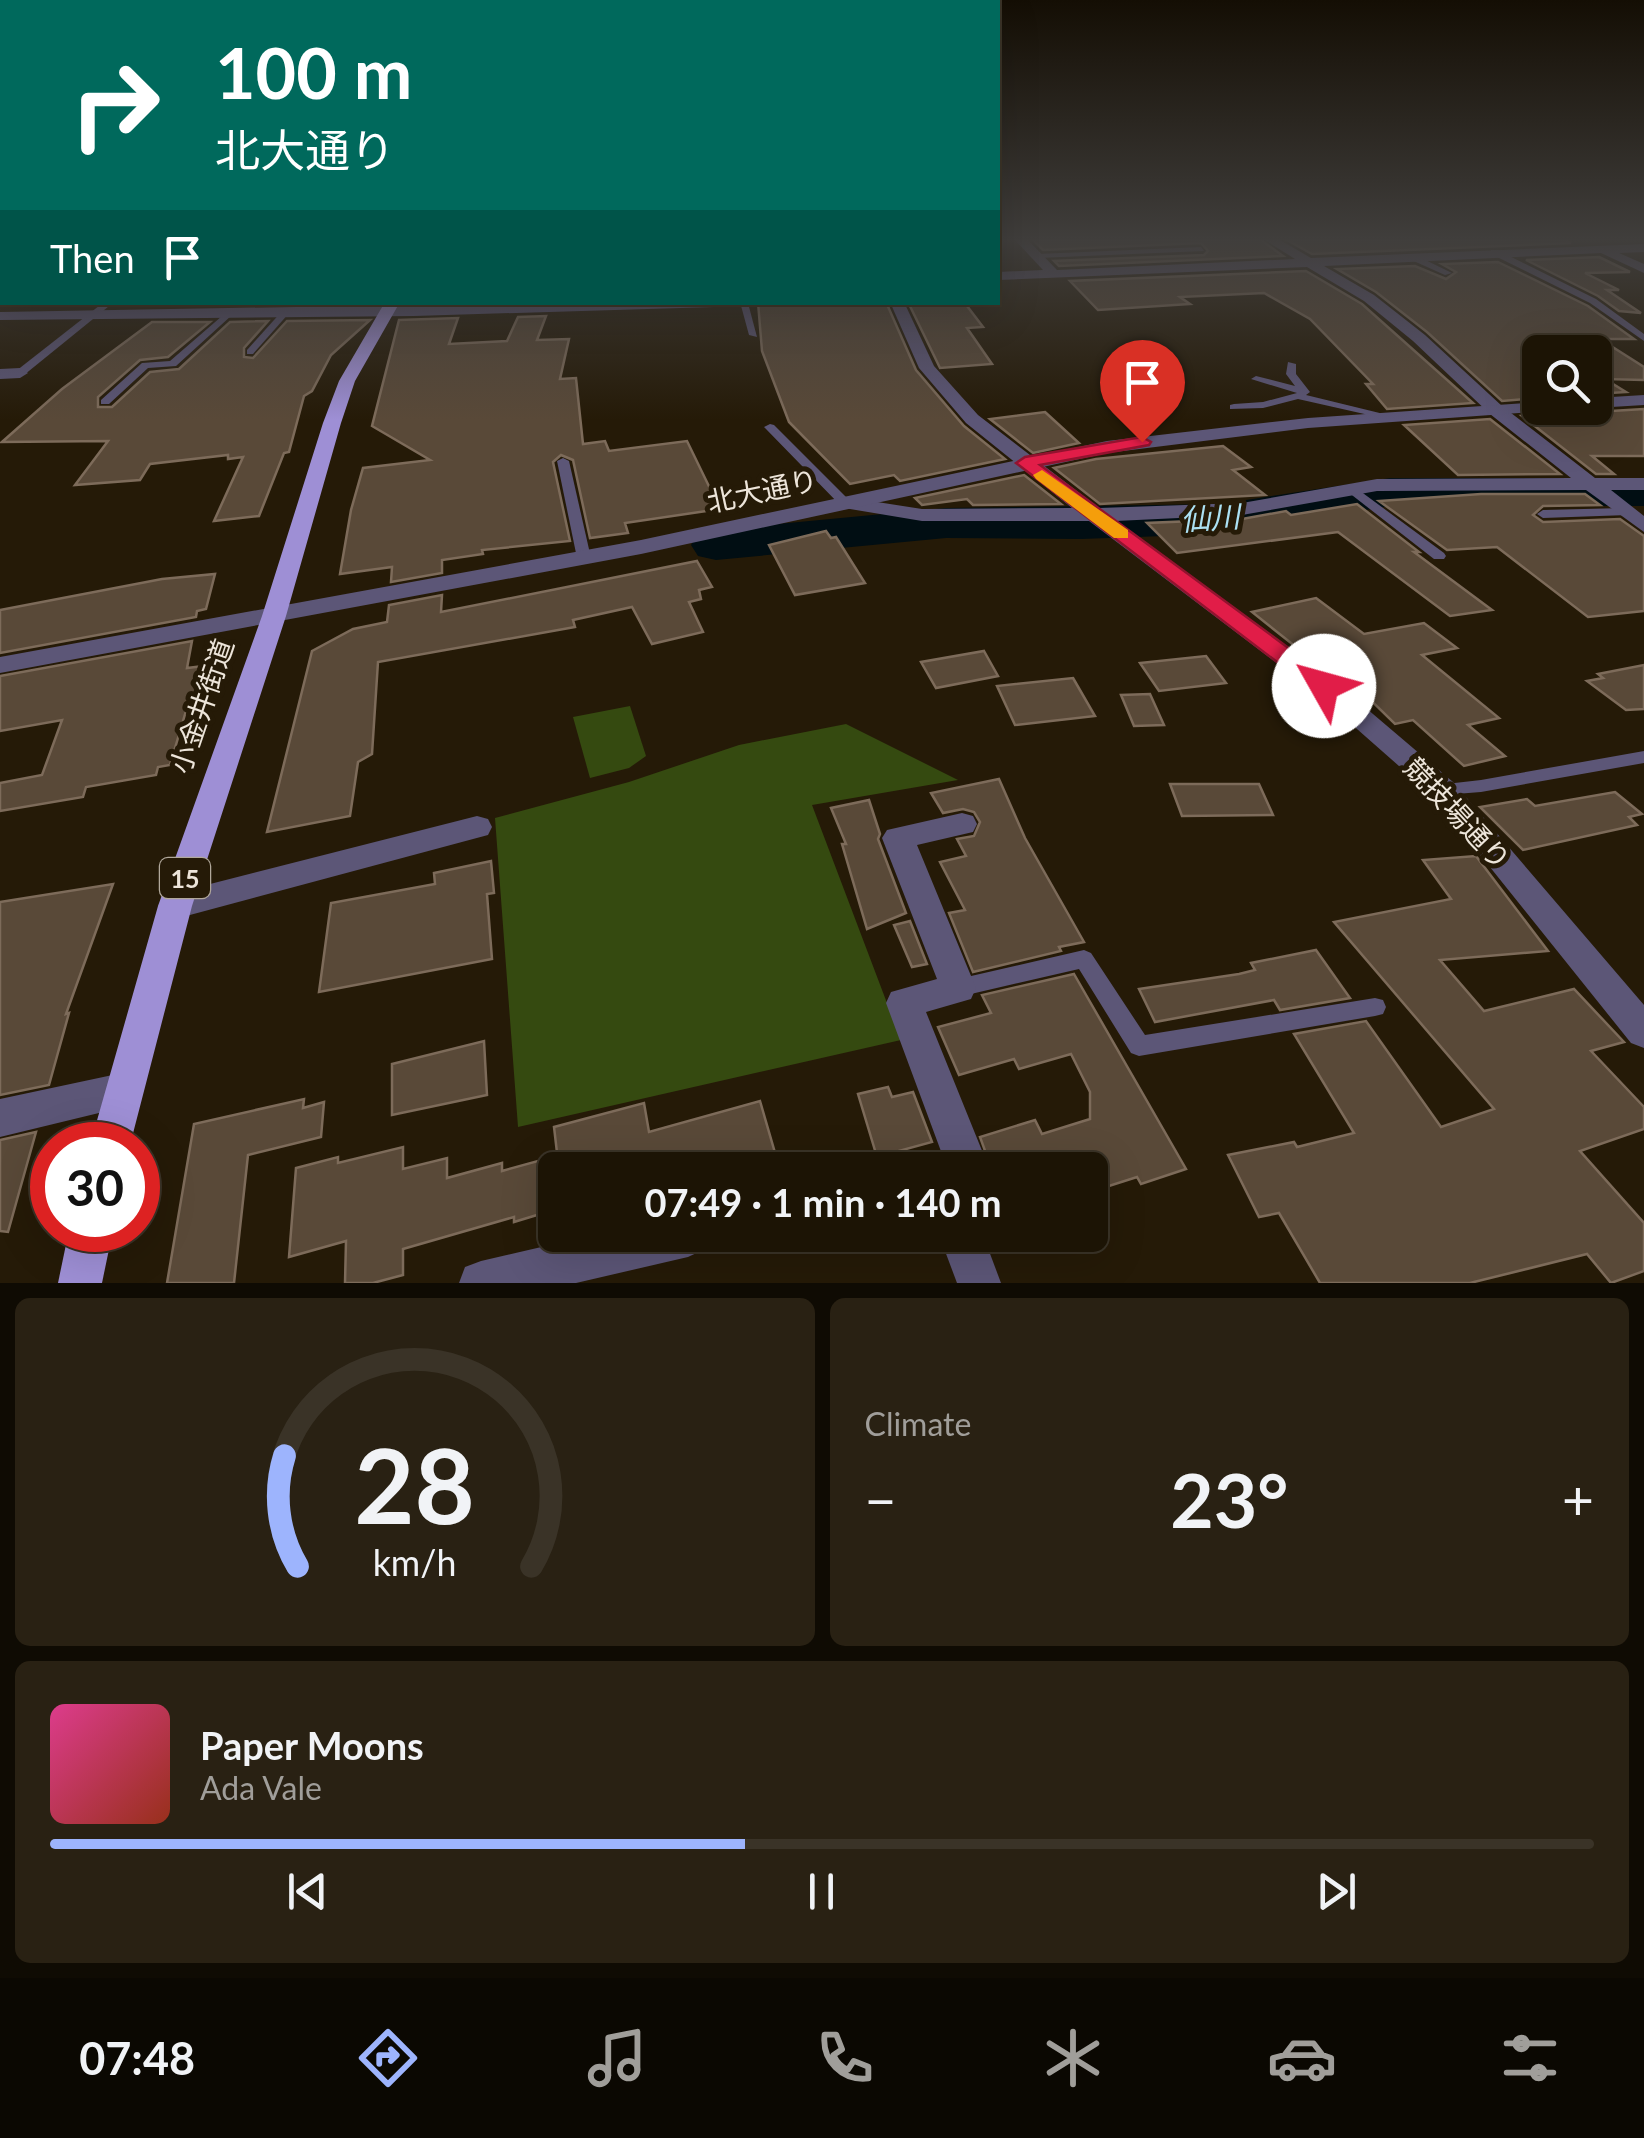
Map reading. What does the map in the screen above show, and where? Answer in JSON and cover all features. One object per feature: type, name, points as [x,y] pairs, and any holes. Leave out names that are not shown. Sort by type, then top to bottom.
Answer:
[{"type":"main road","name":"小金井街道","points":[[115,1122],[176,906],[274,616],[347,381],[390,307]]},
{"type":"main road","points":[[80,1283],[86,1252]]},
{"type":"street","points":[[1371,300],[1496,410],[1644,526]]},
{"type":"street","points":[[0,316],[586,305]]},
{"type":"street","name":"競技場通り","points":[[898,305],[935,378],[972,418],[1025,463],[1324,686],[1442,789],[1644,1032]]},
{"type":"street","points":[[12,331],[34,316]]},
{"type":"street","points":[[0,374],[20,373]]},
{"type":"street","points":[[1612,402],[1644,400]]},
{"type":"street","name":"北大通り","points":[[0,665],[584,558],[1025,463],[1178,436],[1522,408]]},
{"type":"street","points":[[845,503],[897,514],[1107,523],[1361,495],[1408,484],[1595,489],[1644,484]]},
{"type":"street","points":[[962,824],[898,838],[958,988],[904,1002],[962,1152]]},
{"type":"street","points":[[176,906],[477,828]]},
{"type":"street","points":[[0,1118],[122,1091]]},
{"type":"street","points":[[480,1283],[614,1252]]},
{"type":"street","points":[[967,1252],[979,1283]]},
{"type":"lane","points":[[1591,300],[1644,338]]},
{"type":"lane","points":[[20,373],[107,305]]},
{"type":"lane","points":[[746,305],[754,335]]},
{"type":"lane","points":[[250,352],[298,308]]},
{"type":"lane","points":[[105,402],[145,365],[173,364],[229,312]]},
{"type":"lane","points":[[1290,364],[1291,374],[1308,396]]},
{"type":"lane","points":[[1256,379],[1391,417]]},
{"type":"lane","points":[[1234,407],[1263,406],[1308,396]]},
{"type":"lane","points":[[770,427],[845,503]]},
{"type":"lane","points":[[562,461],[584,558]]},
{"type":"lane","points":[[1361,495],[1439,556]]},
{"type":"lane","points":[[1543,514],[1624,512]]},
{"type":"lane","points":[[1442,789],[1481,786],[1644,757]]},
{"type":"lane","points":[[958,988],[1084,959],[1139,1046],[1375,1007]]},
{"type":"green space","points":[[630,706],[646,756],[629,768],[590,778],[573,717]]},
{"type":"green space","points":[[846,724],[958,780],[812,805],[901,1040],[518,1127],[495,818],[629,782],[739,745]]},
{"type":"building","points":[[1088,300],[1184,300],[1190,304],[1098,310]]},
{"type":"building","points":[[1276,300],[1355,300],[1473,403],[1387,409],[1366,384],[1373,384],[1310,319]]},
{"type":"building","points":[[1386,300],[1575,300],[1634,339],[1612,339],[1612,335],[1522,335],[1522,399],[1502,401]]},
{"type":"building","points":[[1603,300],[1622,300],[1641,313],[1619,311]]},
{"type":"building","points":[[758,305],[887,305],[916,370],[964,426],[1005,459],[900,481],[894,475],[850,484],[789,422],[762,351]]},
{"type":"building","points":[[909,305],[966,305],[983,327],[967,328],[992,364],[940,368]]},
{"type":"building","points":[[546,316],[537,340],[569,339],[560,379],[576,378],[583,444],[605,441],[609,451],[687,441],[720,509],[625,523],[628,533],[590,538],[573,460],[561,455],[553,462],[570,541],[482,550],[483,554],[442,560],[442,573],[391,582],[392,567],[340,574],[363,468],[430,460],[372,426],[399,320],[458,318],[449,344],[507,341],[518,317]]},
{"type":"building","points":[[370,320],[331,355],[312,391],[304,396],[289,452],[284,453],[259,516],[214,521],[243,457],[228,459],[228,455],[150,464],[140,480],[75,485],[108,441],[2,442],[62,389],[152,322],[210,322],[168,357],[140,360],[98,397],[98,407],[112,407],[150,372],[179,369],[230,322],[268,321],[244,348],[244,357],[253,358],[287,321]]},
{"type":"building","points":[[1612,347],[1644,367],[1644,380],[1612,379]]},
{"type":"building","points":[[1612,383],[1626,392],[1612,393]]},
{"type":"building","points":[[1644,409],[1644,456],[1592,456],[1614,474],[1596,474],[1533,425],[1612,425],[1612,411]]},
{"type":"building","points":[[1045,412],[1079,443],[1033,453],[990,419]]},
{"type":"building","points":[[1490,419],[1560,474],[1458,475],[1404,425]]},
{"type":"building","points":[[1223,446],[1251,467],[1233,470],[1265,495],[1100,504],[1054,468],[1096,459]]},
{"type":"building","points":[[1024,475],[1061,504],[973,505],[967,499],[922,505],[915,498]]},
{"type":"building","points":[[1481,494],[1585,494],[1600,505],[1543,506],[1533,515],[1543,522],[1620,519],[1644,536],[1644,611],[1588,617],[1497,547],[1447,550],[1379,501]]},
{"type":"building","points":[[1357,504],[1492,610],[1450,616],[1338,532],[1177,553],[1147,523],[1242,519],[1286,511],[1291,515]]},
{"type":"building","points":[[826,531],[831,538],[836,537],[865,583],[795,595],[769,545]]},
{"type":"building","points":[[697,561],[712,587],[699,590],[701,599],[689,602],[703,632],[652,644],[632,607],[573,620],[575,627],[378,662],[372,754],[358,762],[350,816],[267,832],[312,651],[353,629],[387,622],[389,605],[442,595],[441,612]]},
{"type":"building","points":[[215,574],[206,609],[197,611],[196,617],[0,653],[0,610],[162,579]]},
{"type":"building","points":[[1316,598],[1364,634],[1424,623],[1457,648],[1422,655],[1499,718],[1468,725],[1505,756],[1464,766],[1413,720],[1395,724],[1342,672],[1337,674],[1320,666],[1252,612]]},
{"type":"building","points":[[192,641],[187,668],[212,665],[206,691],[191,694],[170,765],[158,767],[156,775],[86,787],[83,797],[0,811],[0,783],[42,775],[62,720],[0,731],[0,676]]},
{"type":"building","points":[[984,651],[998,676],[936,688],[921,662]]},
{"type":"building","points":[[1206,656],[1226,683],[1159,691],[1140,663]]},
{"type":"building","points":[[1644,665],[1644,709],[1626,710],[1587,681],[1603,678],[1598,674]]},
{"type":"building","points":[[1073,678],[1095,716],[1015,725],[997,686]]},
{"type":"building","points":[[1150,694],[1164,725],[1134,726],[1121,695]]},
{"type":"building","points":[[999,779],[1025,838],[1084,942],[973,972],[949,913],[965,910],[940,862],[966,856],[957,839],[974,836],[980,822],[974,812],[963,809],[943,813],[931,793]]},
{"type":"building","points":[[1170,784],[1259,784],[1273,815],[1182,816]]},
{"type":"building","points":[[1615,792],[1642,814],[1629,817],[1637,825],[1523,850],[1480,807],[1527,799],[1535,806]]},
{"type":"building","points":[[869,800],[880,834],[878,839],[906,913],[867,929],[842,844],[846,844],[831,808]]},
{"type":"building","points":[[1476,856],[1548,951],[1440,960],[1484,1011],[1574,989],[1624,1042],[1591,1051],[1644,1107],[1644,1129],[1580,1151],[1644,1223],[1644,1271],[1611,1283],[1587,1254],[1470,1283],[1320,1283],[1279,1213],[1259,1217],[1228,1155],[1294,1142],[1297,1147],[1354,1133],[1294,1034],[1366,1021],[1441,1127],[1494,1109],[1334,922],[1451,899],[1423,860]]},
{"type":"building","points":[[491,861],[494,893],[487,894],[492,959],[319,992],[331,903],[435,884],[434,873]]},
{"type":"building","points":[[113,884],[66,1014],[69,1013],[49,1085],[0,1095],[0,902]]},
{"type":"building","points":[[910,921],[927,964],[912,967],[894,925]]},
{"type":"building","points":[[1316,950],[1350,998],[1280,1010],[1274,1000],[1155,1022],[1139,989],[1239,974],[1255,970],[1251,963]]},
{"type":"building","points":[[1074,974],[1186,1169],[1141,1184],[1137,1177],[1108,1186],[1108,1152],[985,1152],[980,1137],[1035,1120],[1042,1134],[1090,1119],[1090,1092],[1071,1054],[1019,1069],[1014,1059],[959,1075],[938,1027],[991,1013],[982,995]]},
{"type":"building","points":[[484,1041],[487,1095],[392,1115],[392,1064]]},
{"type":"building","points":[[888,1087],[892,1097],[913,1092],[932,1142],[895,1152],[875,1152],[858,1094]]},
{"type":"building","points":[[304,1099],[303,1108],[324,1102],[321,1137],[248,1155],[234,1283],[167,1283],[194,1124]]},
{"type":"building","points":[[760,1101],[775,1152],[557,1152],[554,1127],[644,1103],[649,1132]]},
{"type":"building","points":[[30,1133],[30,1153],[8,1232],[0,1231],[0,1140]]},
{"type":"building","points":[[403,1147],[403,1169],[447,1158],[447,1178],[502,1163],[502,1171],[538,1161],[538,1215],[514,1222],[514,1217],[403,1249],[403,1275],[373,1283],[345,1283],[346,1241],[289,1257],[296,1168],[338,1157],[338,1163]]},
{"type":"waterway","name":"仙川","points":[[716,545],[946,523],[1220,519],[1390,492],[1644,492]]},
{"type":"slow traffic","points":[[1042,475],[1121,534]]},
{"type":"route","points":[[1142,442],[1025,463],[1324,686]]}]
